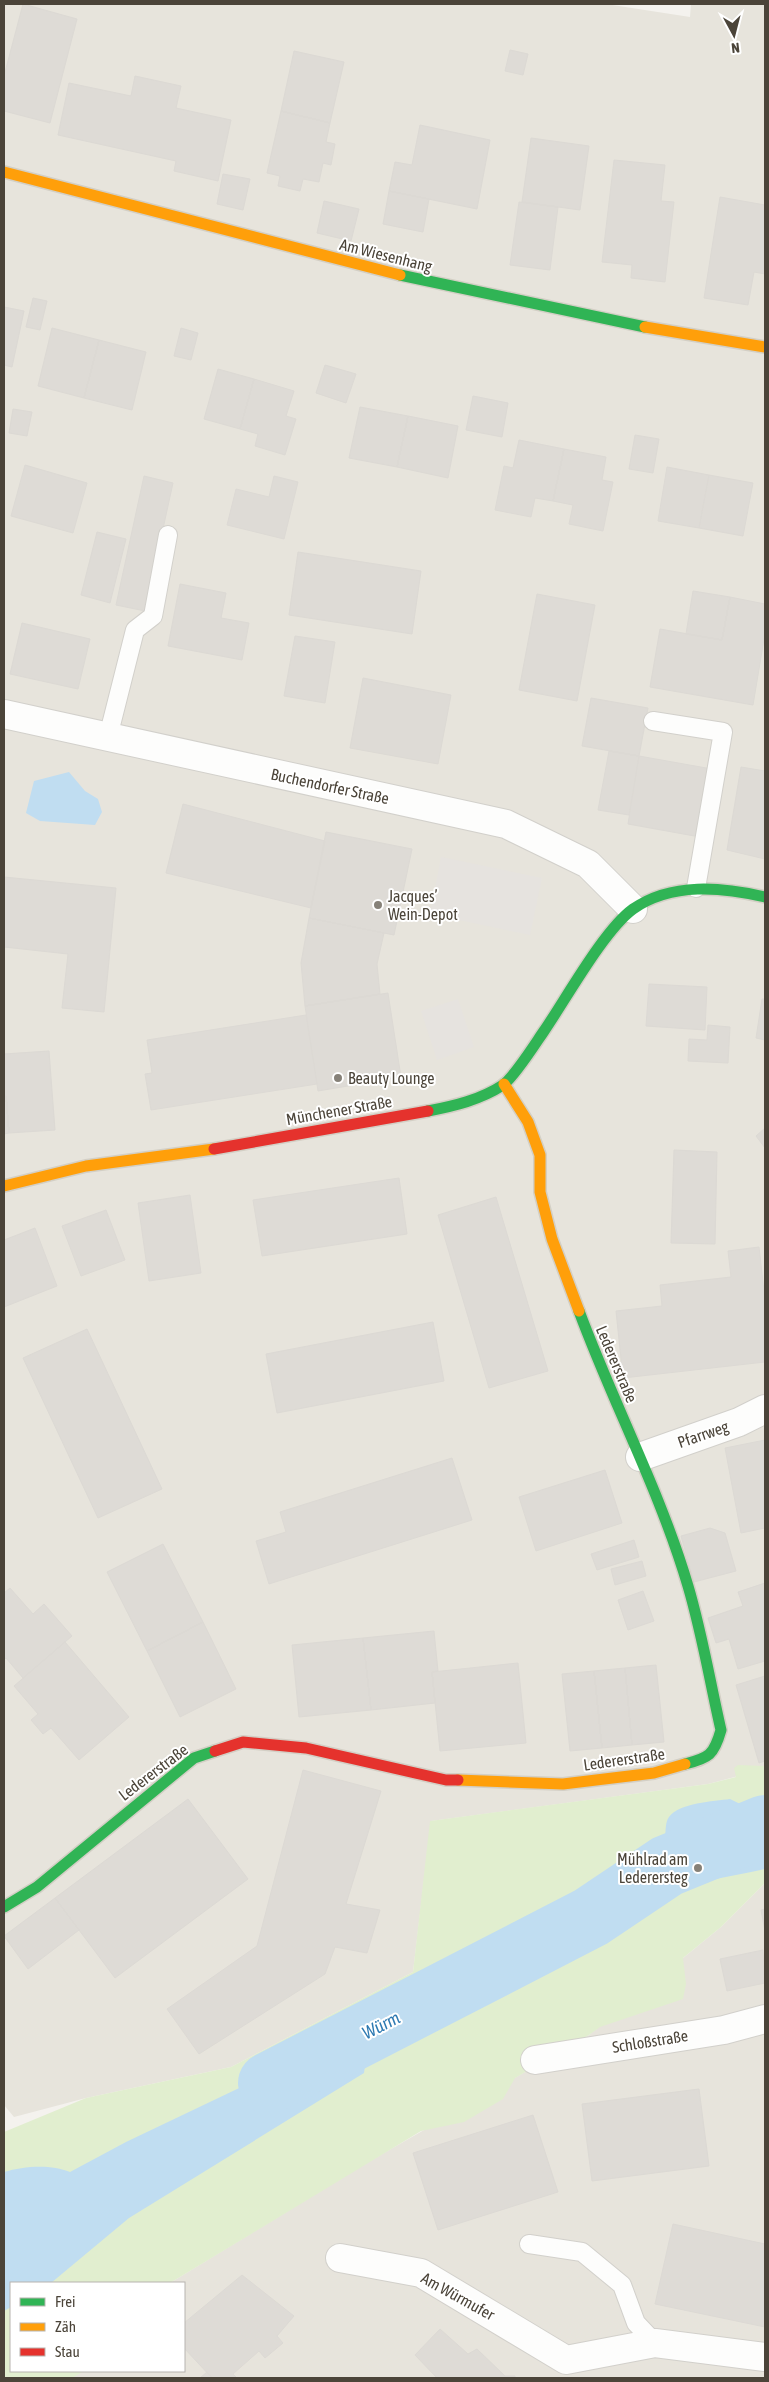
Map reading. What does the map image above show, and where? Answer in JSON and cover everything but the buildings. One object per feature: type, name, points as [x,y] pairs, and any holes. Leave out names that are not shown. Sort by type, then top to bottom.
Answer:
[{"type":"street","name":"Am Wiesenhang","points":[[4,172],[420,280],[636,326],[765,347]]},
{"type":"street","name":"Buchendorfer Straße","points":[[4,714],[506,824],[588,864],[633,909]]},
{"type":"street","name":"Münchener Straße","points":[[4,1186],[31,1176],[109,1162],[224,1147],[439,1109],[472,1101],[504,1084],[535,1045],[608,935],[633,909],[664,894],[696,888],[743,892],[765,897]]},
{"type":"street","name":"Ledererstraße","points":[[4,1907],[37,1886],[194,1758],[243,1742],[306,1748],[446,1780],[562,1784],[654,1774],[705,1759],[716,1748],[721,1730],[688,1586],[662,1510],[598,1363],[552,1238],[540,1192],[540,1155],[528,1122],[504,1084]]},
{"type":"street","name":"Pfarrweg","points":[[640,1457],[739,1422],[765,1409]]},
{"type":"street","name":"Schloßstraße","points":[[535,2060],[724,2030],[765,2019]]},
{"type":"street","name":"Am Würmufer","points":[[340,2258],[421,2273],[559,2369],[655,2343],[765,2358]]},
{"type":"lane","points":[[108,737],[135,630],[153,616],[168,534]]},
{"type":"lane","points":[[652,721],[723,732],[696,888]]},
{"type":"lane","points":[[529,2244],[582,2252],[622,2285],[636,2323],[655,2343]]},
{"type":"shaded area","points":[[4,4],[606,4],[690,17],[691,4],[765,4],[765,1769],[708,1784],[431,1821],[413,1972],[231,2067],[86,2098],[14,2117],[4,2105]]},
{"type":"shaded area","points":[[441,857],[542,878],[530,935],[430,914]]},
{"type":"shaded area","points":[[458,999],[474,1047],[437,1060],[421,1011]]},
{"type":"shaded area","points":[[765,1883],[765,2378],[28,2378],[38,2372],[185,2372],[185,2282],[172,2282],[365,2164],[589,2035],[721,1927]]},
{"type":"green space","points":[[738,1765],[765,1766],[765,1883],[721,1927],[683,1958],[686,1984],[683,1999],[600,2027],[515,2078],[503,2099],[464,2122],[421,2131],[172,2282],[10,2282],[10,2372],[82,2372],[72,2378],[4,2378],[4,2132],[86,2098],[231,2067],[413,1972],[430,1821],[708,1784],[736,1777],[734,1768]]},
{"type":"water","points":[[69,772],[85,791],[98,799],[102,812],[95,825],[40,821],[26,813],[34,781]]},
{"type":"water","points":[[730,1799],[765,1816],[765,1869],[709,1880],[649,1896],[624,1911],[603,1911],[583,1904],[580,1890],[588,1882],[618,1876],[618,1860],[639,1854],[665,1837],[667,1821],[674,1812],[688,1806]]},
{"type":"water","points":[[362,2034],[366,2058],[364,2073],[129,2218],[52,2282],[10,2282],[10,2308],[4,2311],[4,2172],[20,2168],[37,2167],[63,2169],[70,2172],[126,2142],[327,2046],[346,2043]]},
{"type":"waterway","name":"Würm","points":[[269,2083],[591,1917],[667,1866],[765,1826]]},
{"type":"traffic: fast","points":[[400,275],[645,327]]},
{"type":"traffic: fast","points":[[428,1111],[457,1105],[476,1098],[508,1081],[598,948],[610,932],[633,909],[648,900],[664,894],[698,889],[732,891],[765,897]]},
{"type":"traffic: fast","points":[[579,1311],[664,1516],[677,1551],[698,1622],[721,1730],[716,1745],[709,1754],[700,1760],[685,1764]]},
{"type":"traffic: fast","points":[[4,1907],[37,1887],[194,1758],[215,1751]]},
{"type":"traffic: slow","points":[[4,172],[400,275]]},
{"type":"traffic: slow","points":[[645,327],[765,347]]},
{"type":"traffic: slow","points":[[504,1084],[528,1122],[540,1155],[540,1192],[552,1239],[579,1311]]},
{"type":"traffic: slow","points":[[4,1186],[86,1166],[214,1149]]},
{"type":"traffic: slow","points":[[458,1780],[563,1784],[654,1773],[685,1764]]},
{"type":"traffic: jam","points":[[214,1149],[428,1111]]},
{"type":"traffic: jam","points":[[215,1751],[243,1742],[306,1748],[446,1780],[458,1780]]},
{"type":"place","name":"Jacques’ Wein-Depot","points":[[378,905]]},
{"type":"place","name":"Beauty Lounge","points":[[338,1078]]},
{"type":"place","name":"Mühlrad am Lederersteg","points":[[698,1868]]}]
